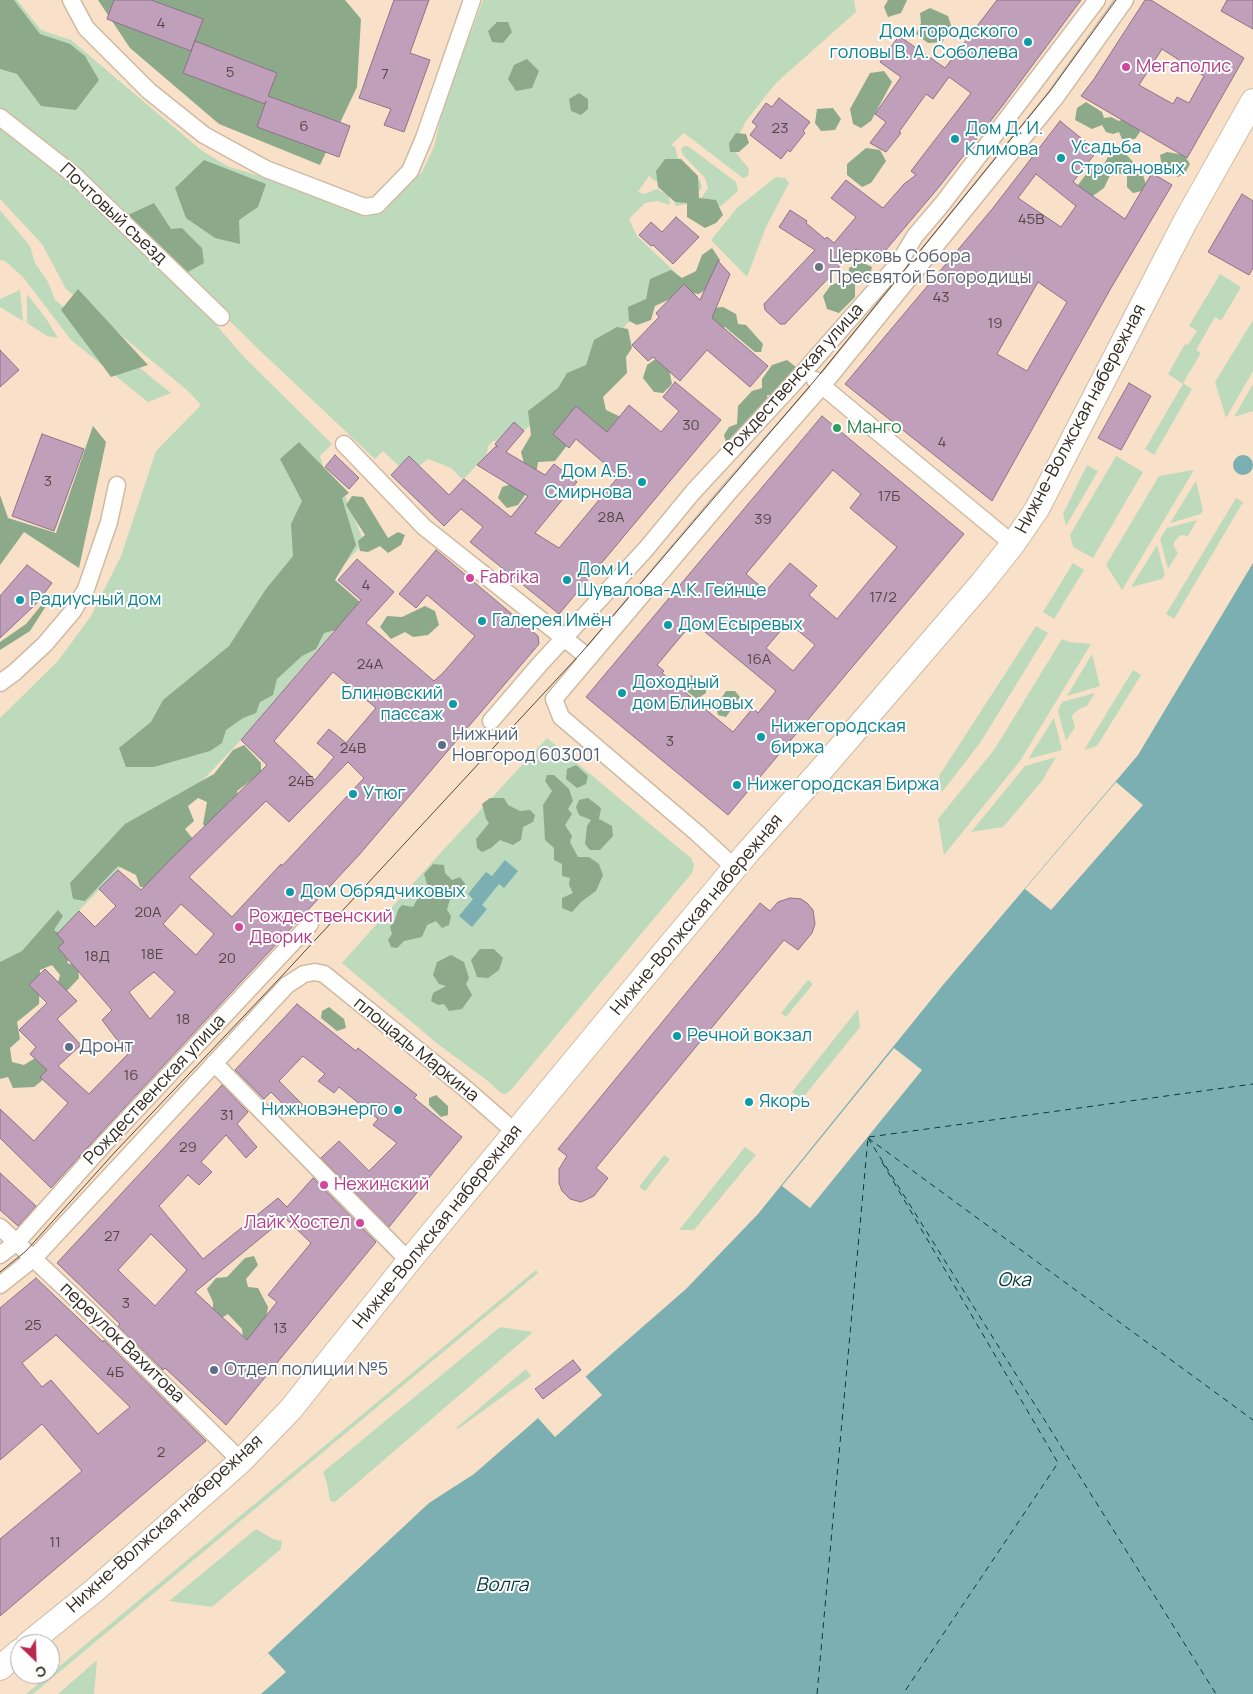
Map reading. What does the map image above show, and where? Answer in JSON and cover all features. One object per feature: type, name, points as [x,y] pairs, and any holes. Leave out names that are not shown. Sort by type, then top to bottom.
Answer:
[{"type":"main road","name":"Нижне-Волжская набережная","points":[[40,1634],[94,1590],[242,1461],[290,1409],[409,1260],[735,868],[1014,544],[1037,509],[1185,222],[1253,101]]},
{"type":"main road","points":[[0,1668],[10,1660]]},
{"type":"street","points":[[71,0],[86,28],[149,91],[204,135],[266,169],[365,207],[376,205],[410,171],[424,138],[472,0]]},
{"type":"street","name":"Рождественская улица","points":[[491,721],[646,548],[693,492],[802,375],[898,264],[915,236],[967,172],[1097,0]]},
{"type":"street","name":"Рождественская улица","points":[[735,868],[697,833],[561,717],[554,699],[729,492],[1054,98],[1125,0]]},
{"type":"street","name":"Почтовый съезд","points":[[0,117],[74,175],[221,317]]},
{"type":"street","points":[[819,383],[1014,544]]},
{"type":"street","points":[[344,444],[424,527],[589,658]]},
{"type":"street","points":[[0,683],[46,644],[73,611],[86,589],[109,522],[117,485]]},
{"type":"street","name":"Рождественская улица","points":[[0,1255],[16,1242],[105,1143],[310,924]]},
{"type":"street","name":"Рождественская улица","points":[[0,1285],[34,1258],[287,985],[304,974],[315,972]]},
{"type":"street","name":"площадь Маркина","points":[[315,972],[324,974],[515,1132]]},
{"type":"street","points":[[214,1063],[409,1260]]},
{"type":"street","name":"переулок Вахитова","points":[[0,1227],[242,1461]]},
{"type":"green space","points":[[0,0],[14,0],[40,34],[70,44],[85,56],[99,80],[76,110],[41,106],[17,74],[0,69]]},
{"type":"green space","points":[[3,0],[17,0],[41,30],[71,40],[201,150],[227,166],[292,186],[384,207],[422,172],[434,147],[443,108],[483,0],[854,0],[856,12],[776,83],[746,121],[732,148],[749,169],[748,176],[743,178],[684,133],[671,145],[675,147],[678,158],[700,181],[702,188],[697,193],[658,183],[649,176],[638,192],[644,194],[657,189],[669,196],[670,205],[658,201],[645,203],[629,219],[637,236],[676,273],[524,431],[514,423],[497,441],[493,441],[488,446],[487,454],[463,480],[451,468],[428,459],[419,466],[409,456],[399,466],[383,451],[375,459],[254,345],[79,172],[0,113],[0,3]]},
{"type":"green space","points":[[98,0],[345,0],[361,19],[357,87],[320,165],[219,124],[130,48]]},
{"type":"green space","points":[[888,0],[907,0],[901,13],[888,17],[884,7]]},
{"type":"green space","points":[[930,8],[948,16],[952,28],[945,34],[943,42],[928,43],[916,34],[921,23],[920,13]]},
{"type":"green space","points":[[497,22],[508,22],[512,32],[503,43],[492,42],[488,31]]},
{"type":"green space","points":[[527,59],[539,71],[532,88],[516,91],[508,79],[514,65]]},
{"type":"green space","points":[[884,71],[892,82],[871,121],[861,128],[853,124],[850,109],[870,73]]},
{"type":"green space","points":[[579,93],[588,99],[588,109],[581,115],[571,111],[569,99]]},
{"type":"green space","points":[[1086,102],[1102,112],[1104,118],[1111,117],[1119,121],[1128,117],[1138,125],[1140,132],[1135,139],[1122,139],[1119,132],[1113,134],[1106,132],[1102,125],[1092,129],[1075,120],[1077,108]]},
{"type":"green space","points":[[833,108],[841,119],[835,130],[821,131],[815,123],[817,109]]},
{"type":"green space","points":[[0,129],[75,183],[177,280],[244,357],[332,444],[320,456],[326,475],[344,493],[364,542],[325,586],[351,610],[241,740],[57,934],[0,971],[0,718],[58,661],[91,616],[121,556],[156,451],[201,405],[189,392],[66,289],[42,244],[0,199]]},
{"type":"green space","points":[[736,133],[746,134],[749,143],[739,152],[730,152],[729,143]]},
{"type":"green space","points":[[684,146],[688,146],[736,182],[738,191],[721,206],[692,203],[675,206],[675,198],[693,200],[702,197],[708,188],[705,178],[683,155],[681,149]]},
{"type":"green space","points":[[866,148],[880,150],[886,161],[871,183],[862,187],[847,175],[847,164]]},
{"type":"green space","points":[[1112,150],[1122,150],[1135,164],[1134,173],[1143,175],[1146,185],[1142,191],[1133,193],[1127,187],[1127,176],[1112,171],[1104,188],[1090,198],[1075,189],[1090,169],[1104,164]]},
{"type":"green space","points":[[1167,152],[1184,155],[1190,164],[1185,173],[1178,177],[1162,167],[1160,155]]},
{"type":"green space","points":[[665,159],[681,159],[698,176],[699,198],[716,200],[723,215],[716,223],[705,228],[687,217],[687,203],[675,202],[658,187],[656,171]]},
{"type":"green space","points":[[204,160],[266,184],[258,207],[239,220],[240,244],[215,238],[186,218],[175,188]]},
{"type":"green space","points":[[776,177],[785,178],[789,183],[766,227],[747,277],[711,240],[737,208]]},
{"type":"green space","points":[[154,203],[171,229],[182,228],[202,248],[204,263],[188,272],[126,216]]},
{"type":"green space","points":[[0,210],[30,246],[35,263],[48,282],[55,300],[171,393],[148,402],[71,340],[23,277],[5,261],[0,260]]},
{"type":"green space","points":[[712,248],[720,260],[711,286],[699,294],[685,292],[655,306],[651,320],[637,325],[629,321],[628,307],[646,299],[650,279],[671,270],[682,278],[696,271],[702,255]]},
{"type":"green space","points":[[859,261],[872,267],[868,282],[855,285],[855,297],[839,313],[827,309],[823,296],[831,285],[848,279],[849,268]]},
{"type":"green space","points":[[1220,274],[1241,287],[1221,321],[1215,317],[1196,350],[1201,353],[1183,383],[1192,389],[1154,455],[1145,449],[1183,384],[1168,374],[1185,344],[1188,345],[1197,331],[1189,326]]},
{"type":"green space","points":[[78,289],[148,365],[111,377],[61,310]]},
{"type":"green space","points":[[20,290],[23,321],[0,307],[0,299]]},
{"type":"green space","points":[[27,294],[58,338],[47,336],[27,323]]},
{"type":"green space","points":[[723,307],[736,314],[738,324],[746,325],[763,344],[761,352],[755,352],[725,327],[710,332],[701,309]]},
{"type":"green space","points":[[1253,320],[1253,371],[1226,418],[1215,382]]},
{"type":"green space","points":[[617,327],[628,329],[632,348],[626,357],[627,373],[603,397],[606,410],[623,418],[622,434],[596,433],[572,439],[555,461],[538,462],[535,481],[518,505],[507,508],[498,498],[502,487],[515,483],[525,467],[521,452],[531,435],[528,411],[558,388],[567,373],[586,365],[594,340]]},
{"type":"green space","points":[[657,358],[668,364],[672,384],[663,393],[654,392],[643,378],[647,365]]},
{"type":"green space","points":[[787,360],[796,367],[800,375],[781,395],[767,395],[769,404],[737,443],[726,443],[724,435],[729,427],[737,424],[738,406],[752,391],[762,388],[762,379],[772,365]]},
{"type":"green space","points":[[1253,384],[1253,411],[1234,417]]},
{"type":"green space","points":[[93,426],[106,442],[79,568],[24,532],[0,565],[0,495],[8,518],[56,533]]},
{"type":"green space","points":[[299,442],[349,493],[342,498],[356,545],[335,580],[370,611],[340,629],[324,633],[316,649],[302,656],[277,679],[273,695],[260,702],[256,713],[243,718],[226,730],[222,743],[210,751],[154,767],[126,767],[119,748],[151,722],[163,700],[229,646],[266,589],[293,556],[291,524],[302,501],[280,459]]},
{"type":"green space","points":[[1116,456],[1143,472],[1093,558],[1073,547],[1070,535]]},
{"type":"green space","points":[[1087,465],[1098,471],[1066,526],[1063,514]]},
{"type":"green space","points":[[1194,470],[1122,590],[1106,565],[1159,476]]},
{"type":"green space","points":[[1196,481],[1203,510],[1201,514],[1170,523]]},
{"type":"green space","points":[[352,496],[363,497],[388,538],[398,532],[405,535],[401,545],[388,553],[380,546],[368,552],[360,551],[358,541],[365,535],[346,505]]},
{"type":"green space","points":[[1236,498],[1243,502],[1174,619],[1166,614]]},
{"type":"green space","points":[[1197,520],[1188,536],[1180,535],[1174,542],[1174,547],[1178,553],[1168,569],[1160,539],[1167,528]]},
{"type":"green space","points":[[1157,545],[1165,575],[1162,579],[1131,587]]},
{"type":"green space","points":[[1073,563],[1084,570],[1054,619],[1043,612]]},
{"type":"green space","points":[[55,592],[30,631],[0,650],[0,642],[26,624],[48,597]]},
{"type":"green space","points":[[425,606],[435,611],[439,625],[428,635],[413,637],[405,632],[391,639],[380,627],[387,616],[402,617]]},
{"type":"green space","points":[[1036,626],[1048,633],[980,743],[942,792],[939,776]]},
{"type":"green space","points":[[1062,639],[1069,642],[1091,644],[1020,761],[944,855],[938,819],[994,750]]},
{"type":"green space","points":[[1092,654],[1100,686],[1067,696]]},
{"type":"green space","points":[[1133,670],[1141,675],[1097,746],[1084,750]]},
{"type":"green space","points":[[691,675],[706,685],[706,693],[697,699],[680,686],[681,680]]},
{"type":"green space","points":[[726,691],[735,691],[740,697],[726,717],[718,715],[716,706]]},
{"type":"green space","points":[[1095,693],[1087,706],[1073,714],[1075,727],[1066,741],[1058,711],[1062,702]]},
{"type":"green space","points":[[1054,718],[1062,750],[1028,759]]},
{"type":"green space","points":[[547,738],[691,858],[694,865],[692,873],[506,1094],[501,1093],[488,1081],[439,1045],[342,963]]},
{"type":"green space","points":[[244,745],[261,763],[261,773],[237,791],[241,819],[216,839],[203,824],[207,802],[198,798],[188,806],[194,821],[185,829],[193,839],[153,887],[140,887],[136,875],[118,866],[85,901],[73,899],[70,883],[125,824],[214,774],[233,750]]},
{"type":"green space","points":[[1056,757],[1042,781],[1003,827],[971,832],[1025,766]]},
{"type":"green space","points":[[576,765],[588,776],[586,784],[577,788],[566,779],[567,769]]},
{"type":"green space","points":[[547,775],[554,775],[569,789],[573,801],[568,809],[572,814],[565,825],[572,836],[570,842],[578,857],[589,857],[599,864],[603,875],[596,891],[581,902],[572,912],[562,908],[562,898],[573,893],[569,885],[570,878],[562,876],[562,864],[554,860],[554,848],[545,840],[543,805],[552,791],[545,781]]},
{"type":"green space","points":[[490,798],[504,798],[508,805],[520,811],[530,810],[535,815],[533,822],[523,827],[521,840],[513,845],[500,840],[491,848],[482,852],[477,848],[476,839],[489,823],[482,804]]},
{"type":"green space","points":[[588,798],[601,808],[599,819],[612,826],[613,836],[600,850],[590,850],[585,844],[587,826],[591,820],[579,815],[576,807],[579,800]]},
{"type":"green space","points":[[433,864],[444,865],[445,873],[452,880],[460,877],[466,885],[461,894],[451,895],[447,910],[451,916],[449,925],[442,928],[436,921],[427,925],[422,937],[404,941],[397,948],[391,947],[388,940],[392,934],[390,927],[395,920],[398,910],[402,905],[413,907],[419,896],[427,895],[434,889],[427,884],[424,874]]},
{"type":"green space","points":[[58,910],[63,916],[54,930],[68,939],[72,952],[67,963],[78,966],[79,978],[64,994],[56,989],[60,975],[52,965],[40,970],[39,1004],[17,1022],[20,1039],[10,1048],[12,1062],[24,1065],[40,1055],[55,1070],[34,1087],[13,1088],[8,1077],[0,1079],[0,962],[22,951]]},
{"type":"green space","points":[[480,949],[494,949],[503,958],[499,970],[488,978],[477,977],[471,960]]},
{"type":"green space","points":[[451,955],[464,962],[469,978],[466,984],[472,995],[462,1009],[449,1011],[444,1004],[438,1005],[431,1001],[433,993],[446,986],[439,984],[433,975],[437,962]]},
{"type":"green space","points":[[808,980],[813,984],[786,1017],[781,1013]]},
{"type":"green space","points":[[329,1007],[344,1019],[346,1028],[337,1031],[321,1018],[322,1011]]},
{"type":"green space","points":[[858,1009],[860,1027],[802,1099],[792,1092]]},
{"type":"green space","points":[[436,1095],[448,1106],[448,1115],[441,1117],[429,1105],[429,1098]]},
{"type":"green space","points":[[745,1147],[756,1155],[694,1230],[679,1230]]},
{"type":"green space","points":[[664,1155],[670,1159],[645,1191],[639,1187]]},
{"type":"green space","points":[[254,1256],[258,1265],[246,1279],[248,1287],[258,1288],[268,1307],[263,1337],[253,1344],[243,1338],[242,1329],[228,1314],[220,1319],[213,1314],[213,1302],[207,1289],[216,1278],[227,1277],[245,1258]]},
{"type":"green space","points":[[536,1270],[538,1273],[60,1671],[60,1666]]},
{"type":"green space","points":[[500,1327],[533,1332],[335,1502],[330,1501],[323,1472]]},
{"type":"green space","points":[[526,1369],[531,1376],[458,1429],[456,1428]]},
{"type":"green space","points":[[256,1529],[273,1539],[282,1541],[281,1549],[212,1607],[169,1601]]},
{"type":"green space","points":[[97,1660],[94,1694],[58,1694]]},
{"type":"green space","points":[[38,1684],[45,1684],[33,1694],[26,1694]]},
{"type":"water","points":[[1243,455],[1250,458],[1253,465],[1250,472],[1243,475],[1236,472],[1233,465],[1236,458]]},
{"type":"water","name":"Ока","points":[[1253,563],[1253,1694],[224,1694],[429,1503],[474,1474],[686,1289],[758,1214],[943,985],[1138,755]]},
{"type":"water","points":[[505,860],[518,871],[504,888],[499,884],[482,905],[487,909],[472,927],[459,916],[473,899],[468,894],[486,872],[492,876]]},
{"type":"pier","points":[[1116,782],[1143,805],[1051,910],[1025,889]]},
{"type":"pier","points":[[894,1048],[922,1070],[810,1208],[782,1186]]},
{"type":"pier","points":[[585,1376],[602,1395],[555,1437],[538,1418]]},
{"type":"pier","points":[[268,1653],[286,1672],[261,1694],[223,1694]]},
{"type":"building","points":[[114,0],[151,0],[203,19],[191,51],[107,19]]},
{"type":"building","points":[[394,0],[429,0],[410,53],[430,60],[404,132],[384,125],[391,109],[359,98]]},
{"type":"building","points":[[997,0],[1081,0],[939,187],[874,264],[856,249],[785,324],[780,324],[765,310],[764,304],[815,250],[779,227],[790,210],[807,221],[806,223],[825,239],[827,237],[834,243],[856,217],[831,198],[846,180],[883,208],[904,184],[916,175],[911,171],[971,93],[949,77],[933,99],[926,94],[899,132],[901,133],[886,152],[870,143],[886,122],[875,114],[901,77],[880,62],[899,36],[945,68]]},
{"type":"building","points":[[1145,0],[1151,0],[1244,58],[1187,158],[1081,96]],"holes":[[[1162,49],[1204,76],[1189,103],[1177,97],[1173,104],[1139,85]]]},
{"type":"building","points":[[1227,0],[1253,0],[1253,29],[1221,11]]},
{"type":"building","points":[[195,41],[277,73],[268,96],[350,126],[339,157],[257,127],[265,104],[183,73]]},
{"type":"building","points":[[779,98],[810,122],[803,131],[805,133],[790,152],[788,150],[781,159],[750,135],[757,126],[752,122],[766,103],[772,107]]},
{"type":"building","points":[[1060,121],[1097,151],[1073,182],[1125,219],[1152,173],[1172,185],[1111,288],[992,501],[845,384],[993,208]],"holes":[[[1036,174],[1076,206],[1061,227],[1018,198]],[[1038,282],[1067,302],[1027,371],[997,354]]]},
{"type":"building","points":[[1242,194],[1253,201],[1253,268],[1249,275],[1208,252]]},
{"type":"building","points":[[676,217],[699,237],[673,264],[639,235],[651,222],[662,232]]},
{"type":"building","points":[[718,261],[730,274],[712,318],[768,366],[750,387],[707,350],[680,381],[653,357],[648,361],[632,345],[659,317],[656,313],[684,284],[700,300]]},
{"type":"building","points":[[0,350],[19,370],[0,387]]},
{"type":"building","points":[[675,382],[721,420],[559,614],[470,542],[483,527],[461,509],[444,526],[391,475],[409,456],[449,495],[464,479],[511,517],[528,496],[477,465],[496,446],[498,447],[495,444],[514,422],[524,431],[506,452],[545,475],[554,464],[577,482],[535,533],[559,548],[619,476],[576,439],[569,448],[553,434],[576,406],[607,432],[629,405],[661,432],[679,411],[663,397]]},
{"type":"building","points":[[1129,383],[1151,396],[1121,450],[1098,438]]},
{"type":"building","points":[[822,416],[964,534],[728,815],[586,697]],"holes":[[[833,470],[861,494],[850,508],[897,547],[837,619],[809,595],[817,586],[790,563],[766,591],[746,574]],[[693,622],[776,691],[758,713],[753,708],[733,732],[662,673],[664,671],[657,665]],[[788,622],[815,645],[793,671],[766,648]]]},
{"type":"building","points":[[42,434],[84,449],[54,531],[12,516]]},
{"type":"building","points":[[335,455],[359,478],[349,489],[325,467]]},
{"type":"building","points":[[436,550],[538,636],[539,644],[359,855],[51,1188],[0,1138],[0,1109],[34,1141],[68,1103],[40,1077],[47,1070],[30,1054],[36,1047],[19,1030],[47,1003],[29,985],[45,969],[77,1001],[57,1019],[81,1045],[58,1066],[89,1094],[128,1054],[102,1020],[112,1010],[58,948],[64,942],[57,934],[79,911],[95,927],[116,906],[99,889],[118,870],[141,890],[267,765],[241,740],[361,600],[338,580],[357,559],[394,592],[366,623],[434,681],[443,673],[475,636],[427,595],[416,608],[399,594]],"holes":[[[333,672],[376,708],[346,743],[329,729],[317,743],[334,757],[315,780],[274,741]],[[348,762],[364,778],[232,917],[189,877],[266,801],[289,822]],[[181,904],[214,934],[196,955],[163,924]],[[154,972],[175,992],[150,1019],[129,992]]]},
{"type":"building","name":"Радиусный дом","points":[[27,565],[52,583],[36,604],[0,638],[0,596]]},
{"type":"building","name":"Речной вокзал","points":[[790,898],[801,899],[813,910],[815,924],[812,933],[798,950],[784,940],[596,1168],[608,1178],[594,1196],[581,1202],[570,1199],[562,1191],[559,1183],[559,1169],[567,1156],[558,1149],[760,903],[770,911],[778,902]]},
{"type":"building","name":"Нижновэнерго","points":[[297,1004],[356,1051],[358,1048],[417,1095],[414,1098],[462,1137],[389,1227],[321,1158],[339,1141],[369,1171],[397,1143],[373,1125],[378,1119],[339,1087],[334,1093],[318,1081],[325,1074],[303,1056],[279,1081],[303,1105],[294,1115],[271,1092],[264,1099],[235,1070]]},
{"type":"building","points":[[222,1085],[248,1112],[237,1124],[257,1147],[246,1158],[226,1135],[201,1162],[212,1172],[199,1185],[188,1175],[159,1206],[203,1259],[278,1198],[287,1207],[313,1178],[376,1242],[226,1425],[165,1368],[163,1370],[118,1326],[120,1324],[57,1263]],"holes":[[[285,1218],[311,1243],[268,1295],[277,1302],[247,1340],[195,1292]],[[151,1234],[187,1270],[155,1306],[118,1270]]]},
{"type":"building","points":[[0,1173],[36,1206],[18,1226],[0,1210]]},
{"type":"building","points":[[36,1278],[103,1342],[104,1340],[206,1441],[0,1616],[0,1539],[82,1471],[42,1424],[0,1460],[0,1308]],"holes":[[[56,1335],[130,1407],[98,1434],[51,1380],[42,1387],[22,1363]]]},
{"type":"building","points":[[573,1360],[581,1370],[543,1399],[535,1389]]},
{"type":"ferry route","points":[[869,1137],[1253,1084]]},
{"type":"ferry route","points":[[868,1138],[1216,1694]]},
{"type":"ferry route","points":[[868,1138],[1253,1420]]},
{"type":"ferry route","points":[[817,1694],[868,1138]]},
{"type":"ferry route","points":[[882,1162],[1058,1463],[903,1694]]},
{"type":"tram line","points":[[0,1272],[26,1251],[115,1152],[280,978],[582,652],[815,380],[1050,91],[1116,0]]},
{"type":"place","name":"Дом городского головы В. А. Соболева","points":[[1028,42]]},
{"type":"place","name":"Мегаполис","points":[[1126,67]]},
{"type":"place","name":"Дом Д. И. Климова","points":[[955,139]]},
{"type":"place","name":"Усадьба Строгановых","points":[[1061,158]]},
{"type":"place","name":"Церковь Собора Пресвятой Богородицы","points":[[819,267]]},
{"type":"place","name":"Манго","points":[[837,428]]},
{"type":"place","name":"Дом А.Б. Смирнова","points":[[642,482]]},
{"type":"place","name":"Fabrika","points":[[470,578]]},
{"type":"place","name":"Дом И. Шувалова-А.К. Гейнце","points":[[567,580]]},
{"type":"place","name":"Радиусный дом","points":[[20,600]]},
{"type":"place","name":"Галерея Имён","points":[[482,621]]},
{"type":"place","name":"Дом Есыревых","points":[[668,625]]},
{"type":"place","name":"Доходный дом Блиновых","points":[[622,693]]},
{"type":"place","name":"Блиновский пассаж","points":[[453,704]]},
{"type":"place","name":"Нижегородская биржа","points":[[761,737]]},
{"type":"place","name":"Нижний Новгород 603001","points":[[442,745]]},
{"type":"place","name":"Нижегородская Биржа","points":[[737,785]]},
{"type":"place","name":"Утюг","points":[[353,794]]},
{"type":"place","name":"Дом Обрядчиковых","points":[[290,892]]},
{"type":"place","name":"Рождественский Дворик","points":[[239,927]]},
{"type":"place","name":"Речной вокзал","points":[[677,1036]]},
{"type":"place","name":"Дронт","points":[[69,1047]]},
{"type":"place","name":"Якорь","points":[[749,1102]]},
{"type":"place","name":"Нижновэнерго","points":[[398,1110]]},
{"type":"place","name":"Нежинский","points":[[324,1185]]},
{"type":"place","name":"Лайк Хостел","points":[[360,1223]]},
{"type":"place","name":"Отдел полиции №5","points":[[214,1370]]},
{"type":"water label","name":"Волга","points":[[502,1586]]}]
